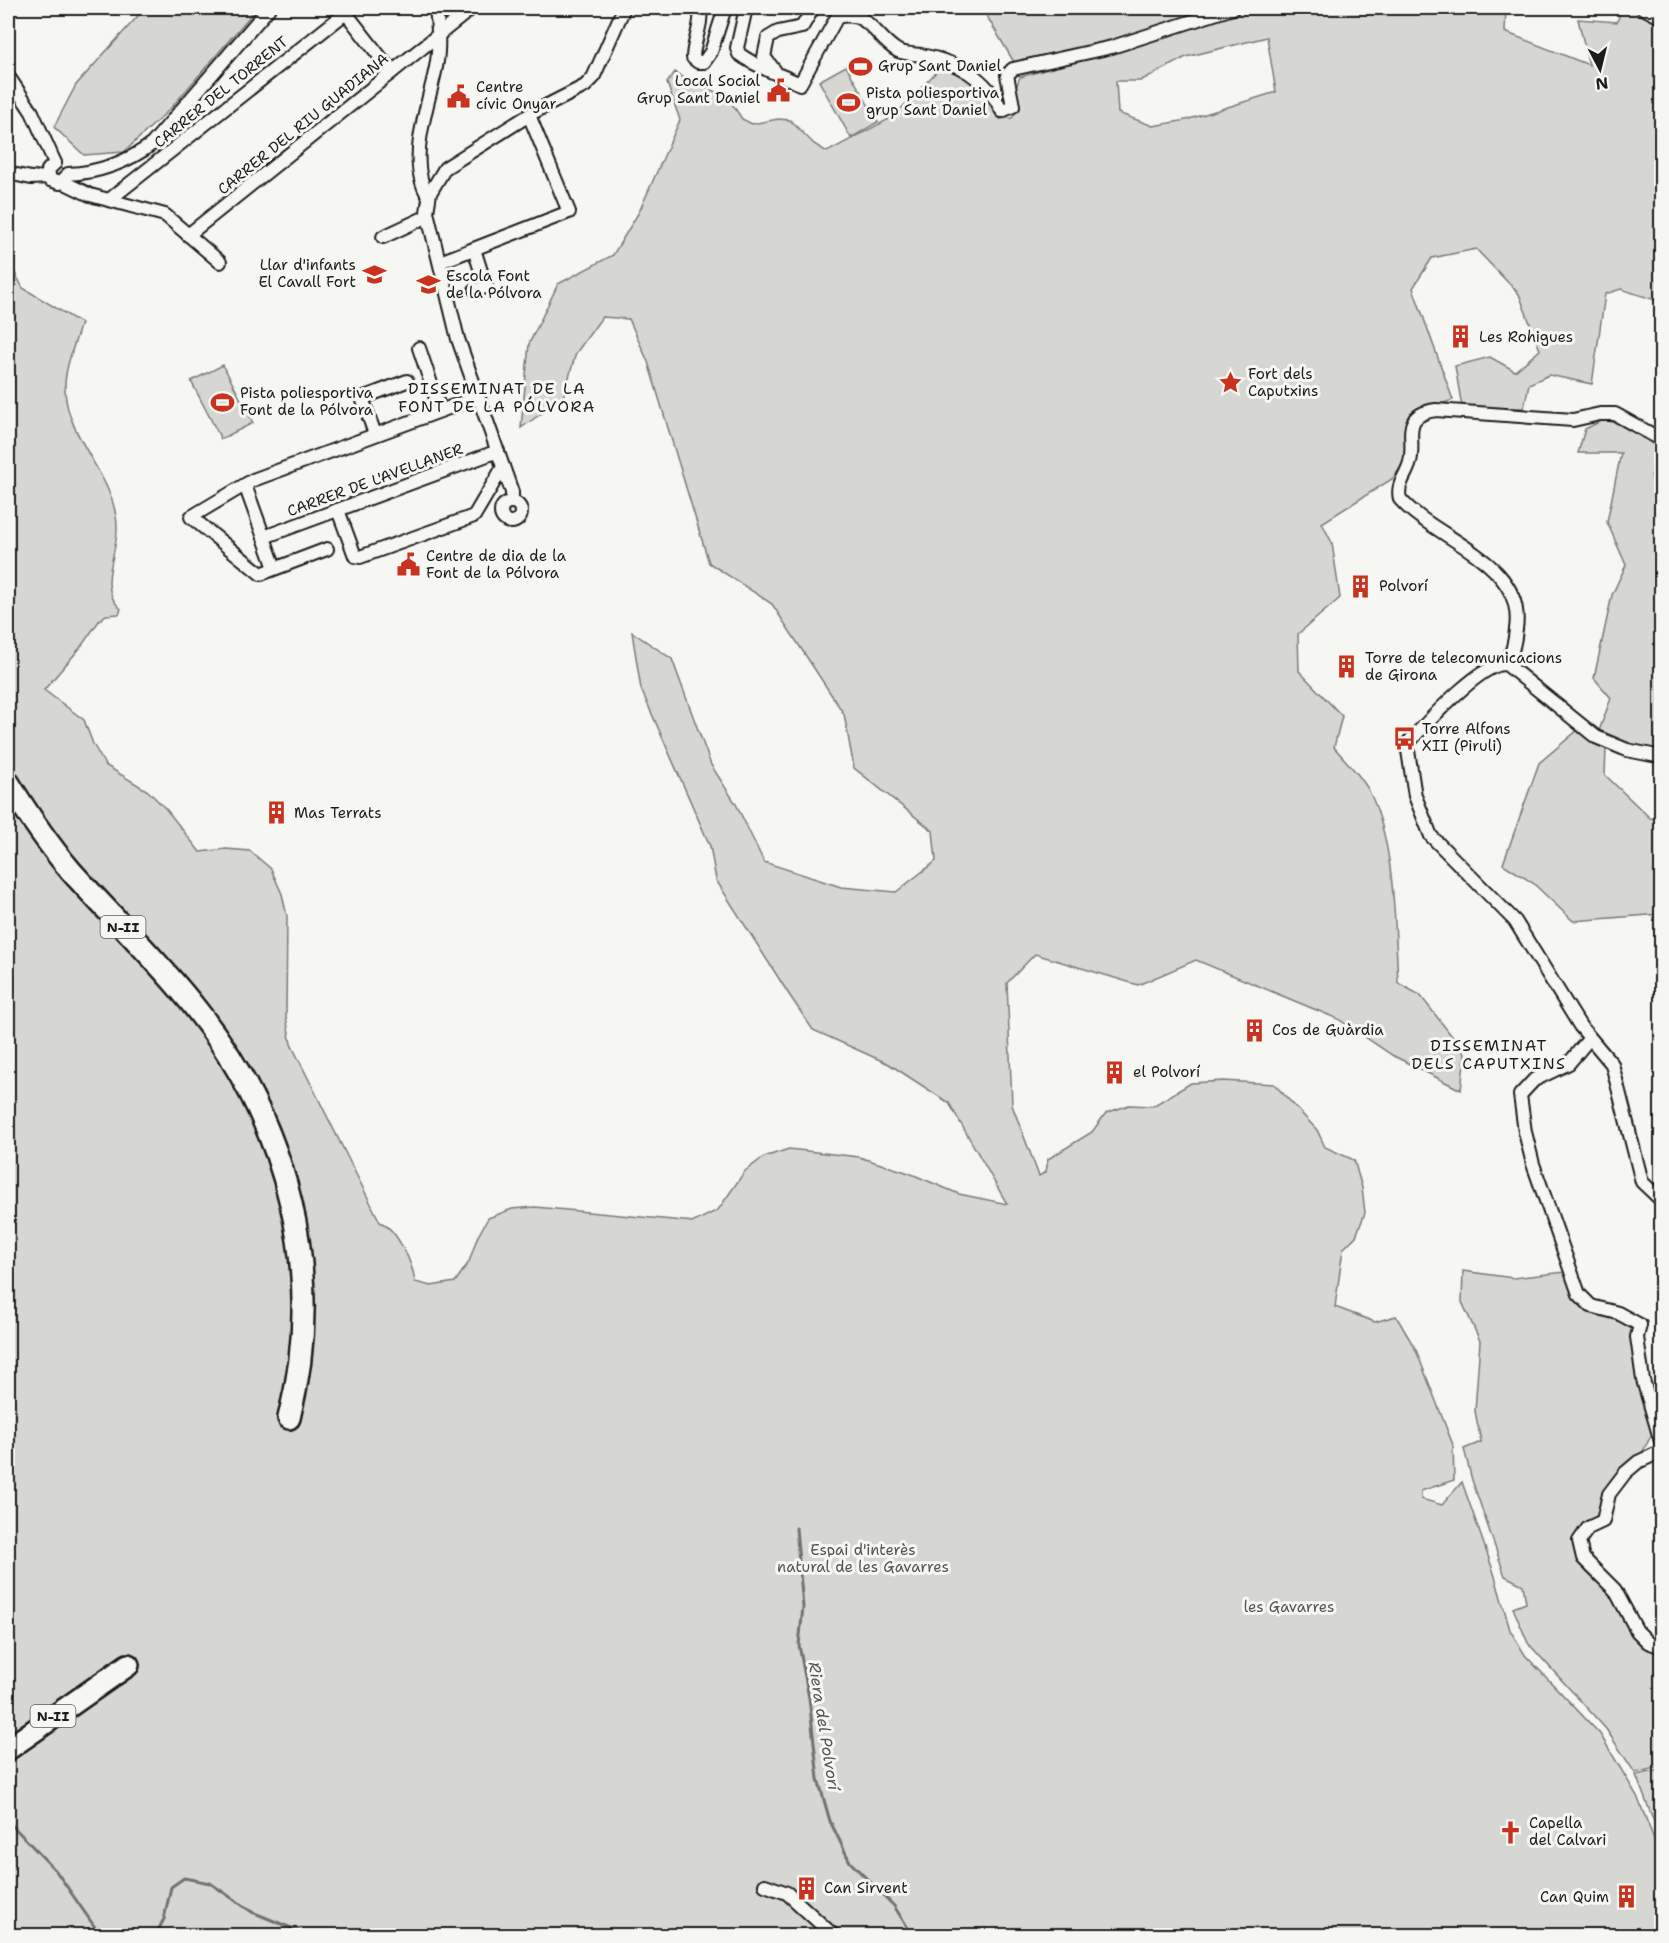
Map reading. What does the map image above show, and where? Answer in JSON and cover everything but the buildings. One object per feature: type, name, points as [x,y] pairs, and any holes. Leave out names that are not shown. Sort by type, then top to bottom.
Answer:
[{"type":"highway","name":"N-II","points":[[8,782],[44,838],[70,870],[176,985],[211,1028],[239,1072],[270,1132],[289,1189],[302,1256],[303,1326],[296,1384],[289,1418]]},
{"type":"highway","name":"N-II","points":[[8,1749],[128,1665]]},
{"type":"street","points":[[55,163],[48,170],[53,182],[113,165],[134,156],[152,144],[269,8]]},
{"type":"street","points":[[429,197],[423,188],[419,140],[436,66],[436,8]]},
{"type":"street","name":"CARRER DEL RIU GUADIANA","points":[[188,235],[472,8]]},
{"type":"street","points":[[512,501],[512,492],[504,467],[458,339],[428,216],[429,197],[436,180],[445,168],[529,115],[585,86],[593,78],[624,8]]},
{"type":"street","points":[[700,8],[701,22],[693,51],[693,58],[698,62],[704,62],[711,52],[725,8]]},
{"type":"street","points":[[746,8],[737,48],[739,54],[756,67],[775,71],[800,84],[837,17],[853,15],[870,22],[898,51],[937,60],[974,75],[987,86],[1002,111],[1013,106],[1007,75],[1013,69],[1112,47],[1233,8]]},
{"type":"street","points":[[775,71],[764,57],[768,38],[778,32],[802,27],[813,8]]},
{"type":"street","points":[[1643,8],[1662,18]]},
{"type":"street","points":[[346,9],[392,72]]},
{"type":"street","name":"CARRER DEL TORRENT","points":[[109,200],[346,9]]},
{"type":"street","points":[[8,76],[32,112],[55,163]]},
{"type":"street","points":[[440,262],[569,212],[529,115]]},
{"type":"street","points":[[55,163],[64,165],[65,178]]},
{"type":"street","points":[[8,173],[31,178],[49,177]]},
{"type":"street","points":[[65,178],[90,195],[165,215],[220,262]]},
{"type":"street","points":[[383,237],[428,216]]},
{"type":"street","points":[[474,249],[486,287],[475,290]]},
{"type":"street","points":[[418,348],[440,410]]},
{"type":"street","points":[[375,434],[362,398],[407,381]]},
{"type":"street","points":[[327,549],[261,574],[191,517],[244,485],[478,397]]},
{"type":"street","points":[[1506,664],[1513,650],[1518,617],[1515,601],[1505,582],[1463,546],[1414,513],[1400,498],[1399,487],[1411,459],[1412,424],[1423,413],[1436,410],[1573,420],[1600,414],[1615,414],[1662,440]]},
{"type":"street","name":"CARRER DE L'AVELLANER","points":[[264,537],[498,451]]},
{"type":"street","points":[[338,510],[355,556],[360,557],[474,516],[504,467]]},
{"type":"street","points":[[1662,470],[1659,476],[1662,486]]},
{"type":"street","points":[[244,485],[275,568]]},
{"type":"street","points":[[1662,758],[1642,755],[1596,737],[1506,664],[1495,665],[1479,676],[1407,744],[1415,796],[1429,831],[1450,857],[1515,921],[1589,1039],[1607,1057],[1616,1072],[1642,1182],[1662,1201]]},
{"type":"street","points":[[1589,1039],[1569,1063],[1534,1080],[1524,1089],[1520,1095],[1523,1120],[1533,1164],[1558,1228],[1570,1274],[1579,1294],[1591,1306],[1618,1313],[1640,1325],[1637,1336],[1643,1380],[1662,1445]]},
{"type":"street","points":[[1662,1451],[1638,1462],[1625,1473],[1609,1494],[1603,1521],[1588,1528],[1580,1542],[1583,1557],[1615,1590],[1637,1631],[1648,1642],[1662,1647]]},
{"type":"street","points":[[765,1885],[787,1893],[834,1935]]},
{"type":"green space","points":[[145,8],[257,8],[170,109],[124,152],[84,155],[54,127],[76,85]]},
{"type":"green space","points":[[982,8],[1223,8],[1111,45],[1026,62],[1023,59],[1015,64]]},
{"type":"green space","name":"Espai d'interès natural de les Gavarres","points":[[1241,8],[1506,8],[1505,32],[1589,65],[1578,19],[1617,22],[1622,8],[1629,8],[1661,24],[1661,302],[1621,289],[1605,294],[1592,384],[1549,375],[1529,384],[1524,408],[1462,407],[1455,366],[1490,357],[1515,371],[1540,350],[1519,294],[1476,249],[1432,258],[1413,288],[1453,400],[1416,412],[1407,421],[1406,461],[1392,479],[1322,523],[1332,543],[1340,598],[1298,634],[1299,671],[1342,716],[1334,747],[1366,785],[1378,811],[1389,859],[1398,983],[1420,995],[1465,1053],[1461,1090],[1392,1055],[1338,1019],[1196,960],[1138,985],[1035,954],[1007,983],[1012,1105],[1039,1176],[1046,1172],[1048,1159],[1092,1132],[1106,1113],[1129,1105],[1153,1106],[1191,1083],[1223,1081],[1274,1084],[1317,1130],[1325,1147],[1354,1160],[1362,1188],[1365,1213],[1356,1236],[1343,1249],[1335,1307],[1375,1322],[1396,1316],[1416,1350],[1453,1445],[1454,1480],[1421,1491],[1421,1499],[1442,1505],[1462,1482],[1494,1573],[1510,1630],[1525,1655],[1600,1734],[1637,1796],[1661,1857],[1661,1935],[8,1935],[8,260],[23,288],[81,323],[66,373],[65,390],[68,408],[82,442],[109,492],[115,509],[117,527],[109,581],[110,591],[121,609],[119,614],[106,615],[99,621],[80,648],[44,690],[84,720],[93,744],[105,765],[148,791],[166,809],[200,852],[226,849],[250,851],[271,869],[282,894],[287,916],[286,1017],[291,1044],[380,1222],[392,1232],[403,1248],[415,1282],[431,1286],[455,1282],[469,1262],[477,1238],[488,1218],[512,1209],[535,1207],[694,1222],[718,1210],[745,1171],[764,1157],[789,1149],[859,1157],[909,1173],[959,1194],[1007,1204],[949,1103],[889,1064],[813,1030],[790,996],[716,880],[710,846],[641,689],[632,632],[672,659],[711,765],[736,804],[764,862],[841,887],[896,892],[936,861],[933,831],[854,768],[844,714],[772,604],[709,563],[648,362],[629,319],[602,317],[576,353],[563,398],[521,428],[529,344],[558,284],[613,255],[639,212],[680,120],[667,83],[675,72],[692,83],[727,96],[742,119],[752,124],[778,119],[790,120],[814,144],[827,152],[893,117],[942,66],[971,80],[989,100],[1000,119],[1012,118],[1019,107],[1016,87],[1020,77],[1184,30]],"holes":[[[1267,37],[1276,92],[1186,120],[1153,126],[1118,113],[1116,81],[1140,81],[1186,57]]]},
{"type":"green space","name":"Pista poliesportiva grup Sant Daniel","points":[[846,66],[878,122],[851,138],[819,81]]},
{"type":"green space","name":"Pista poliesportiva Font de la Pólvora","points":[[223,365],[253,423],[221,439],[191,381]]},
{"type":"green space","points":[[1603,420],[1622,424],[1661,450],[1655,485],[1662,490],[1661,751],[1625,744],[1599,731],[1611,698],[1594,678],[1612,595],[1626,565],[1607,522],[1621,453],[1578,453],[1585,429]]},
{"type":"green space","points":[[1578,730],[1606,747],[1605,775],[1650,818],[1661,819],[1661,914],[1573,921],[1533,883],[1503,864],[1539,763]]},
{"type":"green space","points":[[1463,1271],[1513,1278],[1565,1272],[1574,1291],[1631,1326],[1654,1430],[1642,1453],[1615,1478],[1604,1511],[1576,1540],[1661,1652],[1661,1767],[1635,1773],[1606,1729],[1528,1643],[1513,1608],[1526,1603],[1523,1585],[1505,1576],[1472,1480],[1464,1449],[1481,1442],[1475,1411],[1480,1341],[1462,1302]]},
{"type":"green space","points":[[1662,1770],[1661,1840],[1636,1775]]},
{"type":"waterway","name":"Riera del Polvorí","points":[[796,1528],[803,1607],[799,1645],[809,1698],[818,1779],[830,1821],[850,1862],[894,1906],[913,1936]]},
{"type":"waterway","points":[[8,1821],[56,1871],[101,1936]]},
{"type":"waterway","points":[[155,1936],[164,1919],[171,1887],[184,1878],[210,1883],[252,1912],[311,1936]]},
{"type":"tunnel","points":[[128,1665],[186,1616],[227,1566],[265,1495],[289,1418]]},
{"type":"place","name":"Grup Sant Daniel","points":[[860,66]]},
{"type":"place","name":"Local Social Grup Sant Daniel","points":[[778,90]]},
{"type":"place","name":"Centre cívic Onyar","points":[[458,96]]},
{"type":"place","name":"Pista poliesportiva grup Sant Daniel","points":[[848,102]]},
{"type":"place","name":"Llar d'infants El Cavall Fort","points":[[374,274]]},
{"type":"place","name":"Escola Font de la Pólvora","points":[[428,285]]},
{"type":"place","name":"Les Rohigues","points":[[1461,337]]},
{"type":"place","name":"Fort dels Caputxins","points":[[1230,383]]},
{"type":"place","name":"Pista poliesportiva Font de la Pólvora","points":[[222,402]]},
{"type":"place","name":"Centre de dia de la Font de la Pólvora","points":[[408,565]]},
{"type":"place","name":"Polvorí","points":[[1361,586]]},
{"type":"place","name":"Torre de telecomunicacions de Girona","points":[[1347,667]]},
{"type":"place","name":"Torre Alfons XII (Piruli)","points":[[1404,738]]},
{"type":"place","name":"Mas Terrats","points":[[276,813]]},
{"type":"place","name":"Cos de Guàrdia","points":[[1254,1030]]},
{"type":"place","name":"el Polvorí","points":[[1115,1072]]},
{"type":"place","name":"Capella del Calvari","points":[[1511,1832]]},
{"type":"place","name":"Can Sirvent","points":[[806,1888]]},
{"type":"place","name":"Can Quim","points":[[1627,1897]]},
{"type":"district","name":"DISSEMINAT DE LA FONT DE LA PÓLVORA","points":[[497,397]]},
{"type":"district","name":"DISSEMINAT DELS CAPUTXINS","points":[[1489,1054]]},
{"type":"park label","name":"les Gavarres","points":[[1289,1607]]}]
